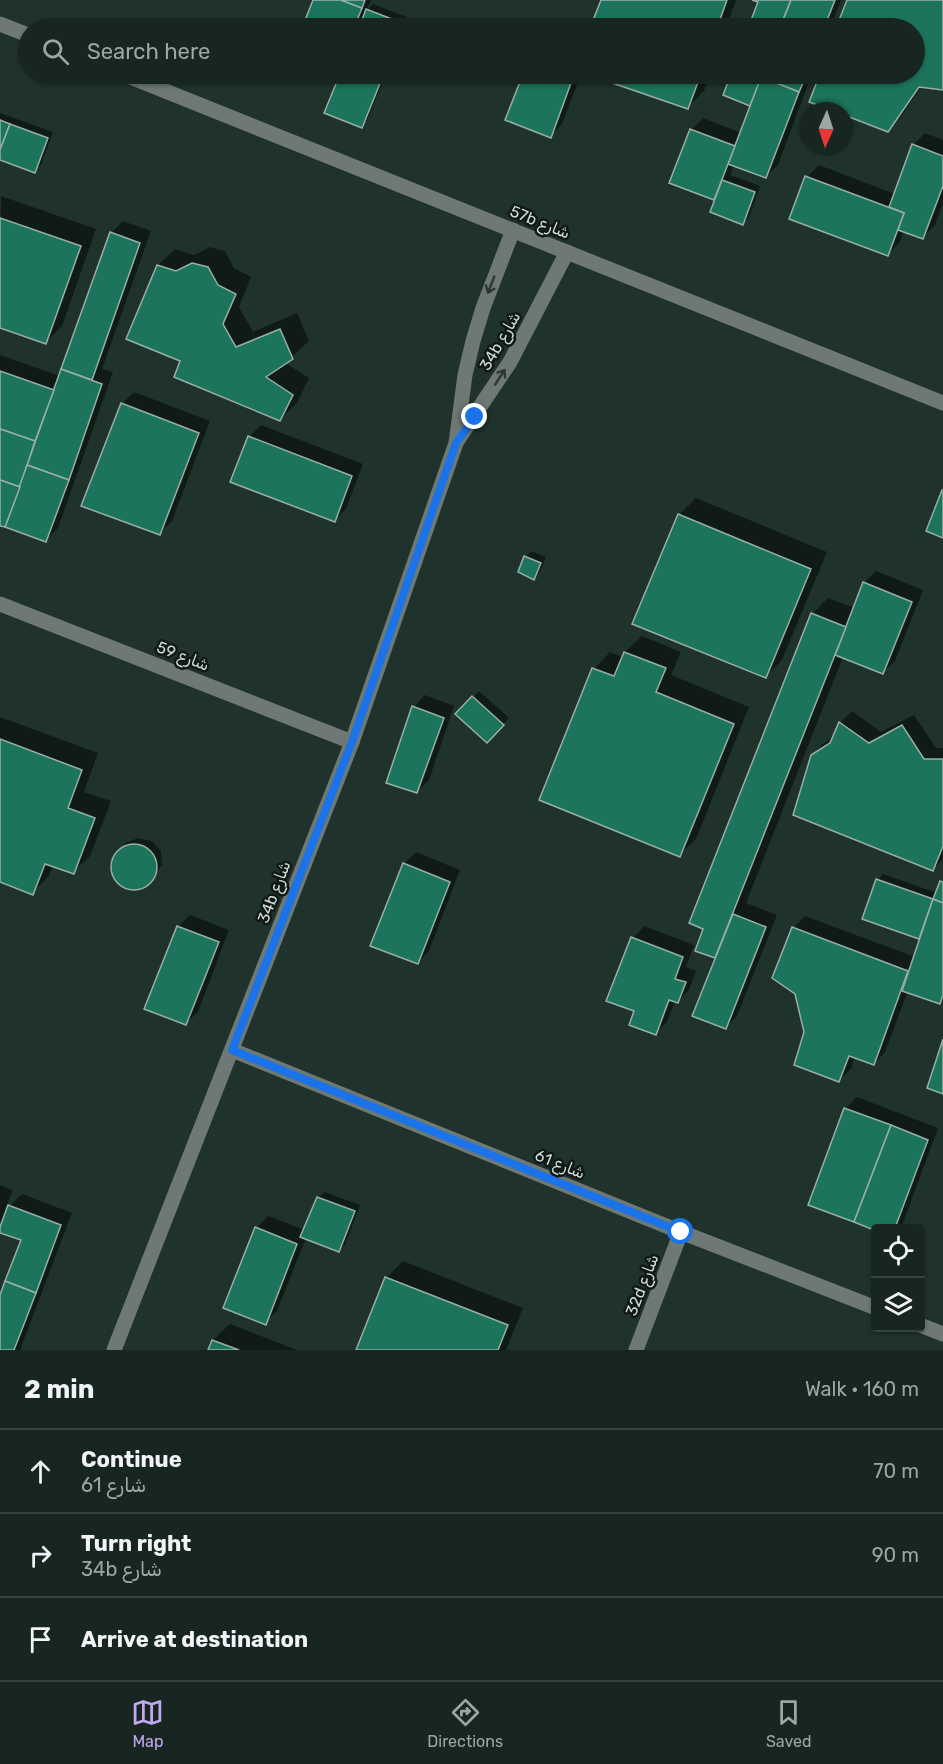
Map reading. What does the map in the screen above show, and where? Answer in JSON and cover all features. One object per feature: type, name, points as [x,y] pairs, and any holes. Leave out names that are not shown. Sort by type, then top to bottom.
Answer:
[{"type":"street","points":[[0,24],[18,31]]},
{"type":"street","name":"57b شارع","points":[[148,84],[943,403]]},
{"type":"street","name":"34b شارع","points":[[114,1350],[352,742],[456,443],[465,375],[473,341],[513,230]]},
{"type":"street","name":"34b شارع","points":[[456,443],[510,362],[567,252]]},
{"type":"street","name":"شارع 59","points":[[0,604],[352,742]]},
{"type":"street","name":"شارع 61","points":[[232,1050],[681,1232],[871,1306]]},
{"type":"street","name":"32d شارع","points":[[636,1350],[681,1232]]},
{"type":"street","points":[[925,1327],[943,1334]]},
{"type":"building","points":[[313,0],[341,0],[362,8],[358,18],[306,18]]},
{"type":"building","points":[[341,0],[365,0],[362,8]]},
{"type":"building","points":[[601,0],[727,0],[721,18],[594,18]]},
{"type":"building","points":[[752,0],[791,0],[784,18],[752,18],[758,2]]},
{"type":"building","points":[[791,0],[835,0],[828,18],[784,18]]},
{"type":"building","points":[[847,0],[943,0],[943,90],[919,87],[888,132],[853,118],[853,102],[809,102],[816,84],[925,84],[925,18],[840,18]]},
{"type":"building","points":[[366,9],[389,18],[363,18]]},
{"type":"building","points":[[336,84],[380,84],[362,128],[324,113]]},
{"type":"building","points":[[519,84],[571,84],[551,138],[505,120]]},
{"type":"building","points":[[615,84],[697,84],[688,109]]},
{"type":"building","points":[[727,84],[759,84],[750,106],[723,95]]},
{"type":"building","points":[[758,84],[779,84],[799,92],[766,178],[728,164]]},
{"type":"building","points":[[779,84],[803,84],[799,92]]},
{"type":"building","points":[[0,120],[10,124],[0,150]]},
{"type":"building","points":[[10,124],[48,138],[35,173],[0,160],[0,150]]},
{"type":"building","points":[[690,129],[735,146],[714,200],[669,183]]},
{"type":"building","points":[[912,144],[943,156],[943,186],[923,239],[898,230],[904,213],[889,207]]},
{"type":"building","points":[[805,176],[904,213],[888,256],[789,219]]},
{"type":"building","points":[[722,180],[755,192],[743,225],[710,212]]},
{"type":"building","points":[[0,218],[81,246],[46,344],[0,328]]},
{"type":"building","points":[[110,232],[140,243],[92,380],[61,369]]},
{"type":"building","points":[[192,263],[208,267],[218,285],[236,294],[223,324],[236,347],[280,329],[293,359],[266,377],[293,395],[280,421],[174,377],[180,361],[126,339],[157,265],[176,271]]},
{"type":"building","points":[[61,369],[102,384],[69,480],[27,465]]},
{"type":"building","points":[[0,371],[54,390],[35,441],[0,429]]},
{"type":"building","points":[[121,403],[199,433],[160,535],[81,506]]},
{"type":"building","points":[[0,429],[35,441],[20,487],[0,480]]},
{"type":"building","points":[[248,436],[352,476],[335,522],[230,482]]},
{"type":"building","points":[[27,465],[69,480],[46,542],[5,527]]},
{"type":"building","points":[[0,480],[20,487],[5,527],[0,526]]},
{"type":"building","points":[[943,490],[943,538],[926,531]]},
{"type":"building","points":[[678,514],[811,569],[766,678],[632,624]]},
{"type":"building","points":[[524,556],[541,563],[534,580],[518,572]]},
{"type":"building","points":[[863,582],[912,602],[883,674],[835,655]]},
{"type":"building","points":[[811,613],[846,627],[715,958],[695,951],[703,929],[689,923]]},
{"type":"building","points":[[624,652],[666,668],[656,692],[734,724],[680,857],[539,800],[592,668],[614,676]]},
{"type":"building","points":[[472,696],[504,725],[487,743],[455,714]]},
{"type":"building","points":[[412,706],[444,718],[417,793],[386,783]]},
{"type":"building","points":[[839,722],[869,743],[902,725],[924,759],[943,759],[943,846],[933,871],[793,815],[811,755],[830,743]]},
{"type":"building","points":[[0,739],[82,770],[68,808],[95,818],[74,874],[45,864],[33,895],[0,882]]},
{"type":"building","points":[[134,844],[150,851],[157,867],[150,883],[134,890],[118,883],[111,867],[118,851]]},
{"type":"building","points":[[403,863],[450,882],[418,964],[370,946]]},
{"type":"building","points":[[876,879],[933,899],[919,939],[862,919]]},
{"type":"building","points":[[940,881],[943,882],[943,903],[933,899]]},
{"type":"building","points":[[933,899],[943,903],[943,995],[940,1004],[902,991]]},
{"type":"building","points":[[733,914],[766,927],[726,1029],[692,1016]]},
{"type":"building","points":[[177,926],[219,942],[186,1025],[144,1009]]},
{"type":"building","points":[[792,927],[908,971],[874,1065],[849,1056],[839,1082],[794,1065],[804,1032],[795,994],[772,978]]},
{"type":"building","points":[[631,937],[683,957],[675,979],[686,982],[678,1003],[669,1000],[656,1035],[629,1025],[634,1011],[606,1001]]},
{"type":"building","points":[[943,1039],[943,1094],[927,1088]]},
{"type":"building","points":[[844,1108],[891,1125],[854,1222],[808,1205]]},
{"type":"building","points":[[891,1125],[928,1140],[896,1224],[871,1224],[871,1229],[854,1222]]},
{"type":"building","points":[[317,1197],[355,1211],[339,1252],[300,1237]]},
{"type":"building","points":[[8,1205],[61,1225],[36,1293],[5,1281],[21,1240],[0,1233]]},
{"type":"building","points":[[255,1227],[297,1244],[266,1325],[223,1308]]},
{"type":"building","points":[[385,1277],[508,1325],[498,1350],[356,1350]]},
{"type":"building","points":[[5,1281],[36,1293],[14,1350],[0,1350],[0,1295]]},
{"type":"building","points":[[212,1340],[239,1350],[208,1350]]},
{"type":"route","points":[[475,417],[456,443],[352,742],[232,1050],[681,1232]]}]
